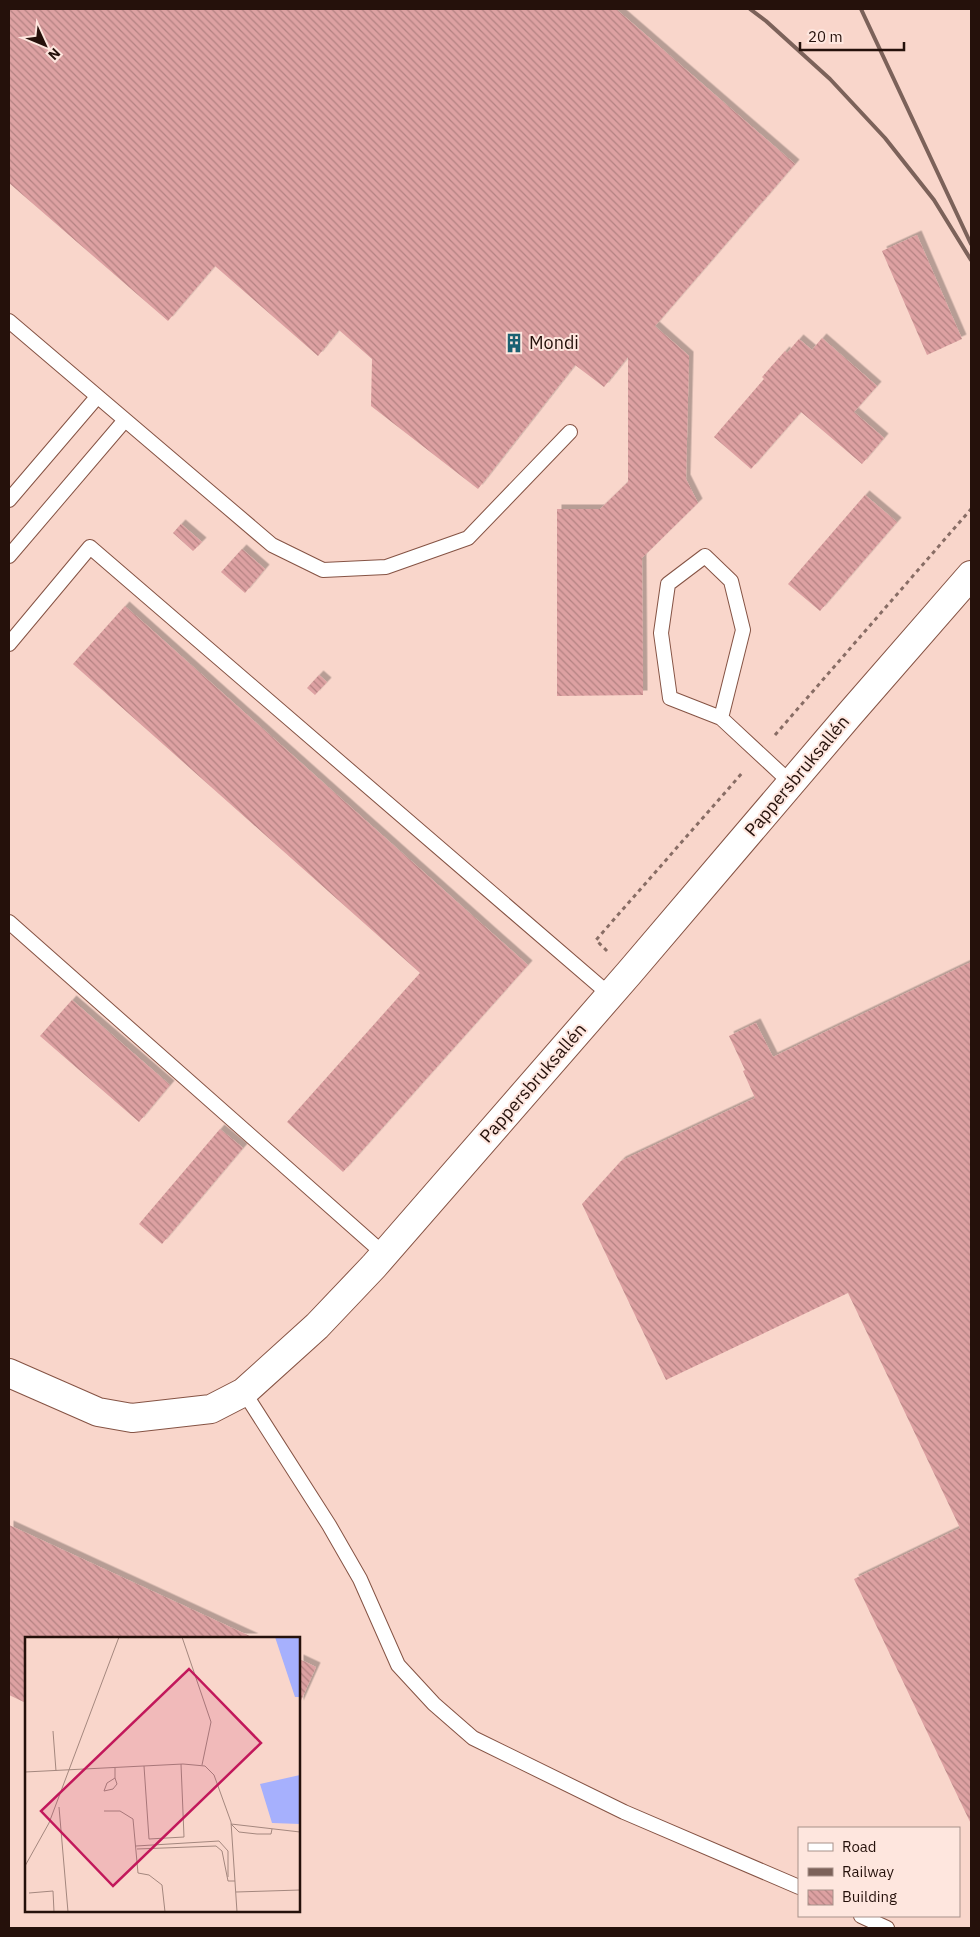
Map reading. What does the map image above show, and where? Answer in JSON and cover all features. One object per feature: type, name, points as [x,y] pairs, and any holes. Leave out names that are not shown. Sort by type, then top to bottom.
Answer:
[{"type":"street","name":"Pappersbruksallén","points":[[9,1372],[98,1412],[132,1418],[210,1409],[244,1392],[318,1326],[384,1254],[610,995],[971,575]]},
{"type":"lane","points":[[9,321],[272,545],[323,570],[386,567],[468,538],[570,432]]},
{"type":"lane","points":[[9,500],[97,397]]},
{"type":"lane","points":[[9,556],[125,420]]},
{"type":"lane","points":[[9,644],[90,547],[610,995]]},
{"type":"lane","points":[[721,718],[743,630],[730,581],[705,556],[668,584],[661,634],[670,698],[721,718],[791,783]]},
{"type":"lane","points":[[9,922],[384,1254]]},
{"type":"lane","points":[[244,1392],[360,1579],[398,1665],[434,1704],[473,1738],[624,1812],[798,1887]]},
{"type":"lane","points":[[863,1917],[888,1928]]},
{"type":"path","points":[[596,940],[971,509]]},
{"type":"building","name":"Mondi","points":[[9,9],[616,9],[795,164],[655,326],[689,356],[686,479],[698,503],[642,558],[643,695],[557,696],[557,509],[600,509],[628,482],[628,357],[604,387],[575,365],[478,489],[371,406],[372,359],[339,330],[318,356],[215,266],[168,321],[9,183]]},
{"type":"building","points":[[917,235],[962,339],[927,355],[882,251]]},
{"type":"building","points":[[822,338],[877,386],[854,412],[884,438],[862,464],[801,412],[751,469],[714,437],[764,379],[762,377],[785,351],[787,353],[799,339],[812,350]]},
{"type":"building","points":[[865,495],[897,522],[820,611],[788,584]]},
{"type":"building","points":[[181,524],[202,542],[193,551],[173,533]]},
{"type":"building","points":[[242,549],[265,569],[245,593],[221,572]]},
{"type":"building","points":[[125,606],[528,965],[343,1172],[287,1122],[420,973],[73,664]]},
{"type":"building","points":[[319,675],[327,682],[315,695],[307,688]]},
{"type":"building","points":[[971,962],[971,1824],[854,1579],[960,1528],[848,1293],[666,1380],[582,1204],[621,1161],[755,1098],[743,1071],[745,1070],[729,1036],[756,1023],[773,1057]]},
{"type":"building","points":[[72,1000],[170,1085],[139,1122],[40,1036]]},
{"type":"building","points":[[220,1129],[243,1148],[162,1244],[139,1224]]},
{"type":"building","points":[[9,1525],[252,1637],[25,1637],[25,1703],[9,1695]]},
{"type":"building","points":[[300,1659],[316,1667],[300,1703]]},
{"type":"railway","points":[[750,9],[766,21],[830,79],[885,138],[934,200],[971,260]]},
{"type":"railway","points":[[861,9],[971,244]]},
{"type":"place","name":"Mondi","points":[[514,343]]}]
